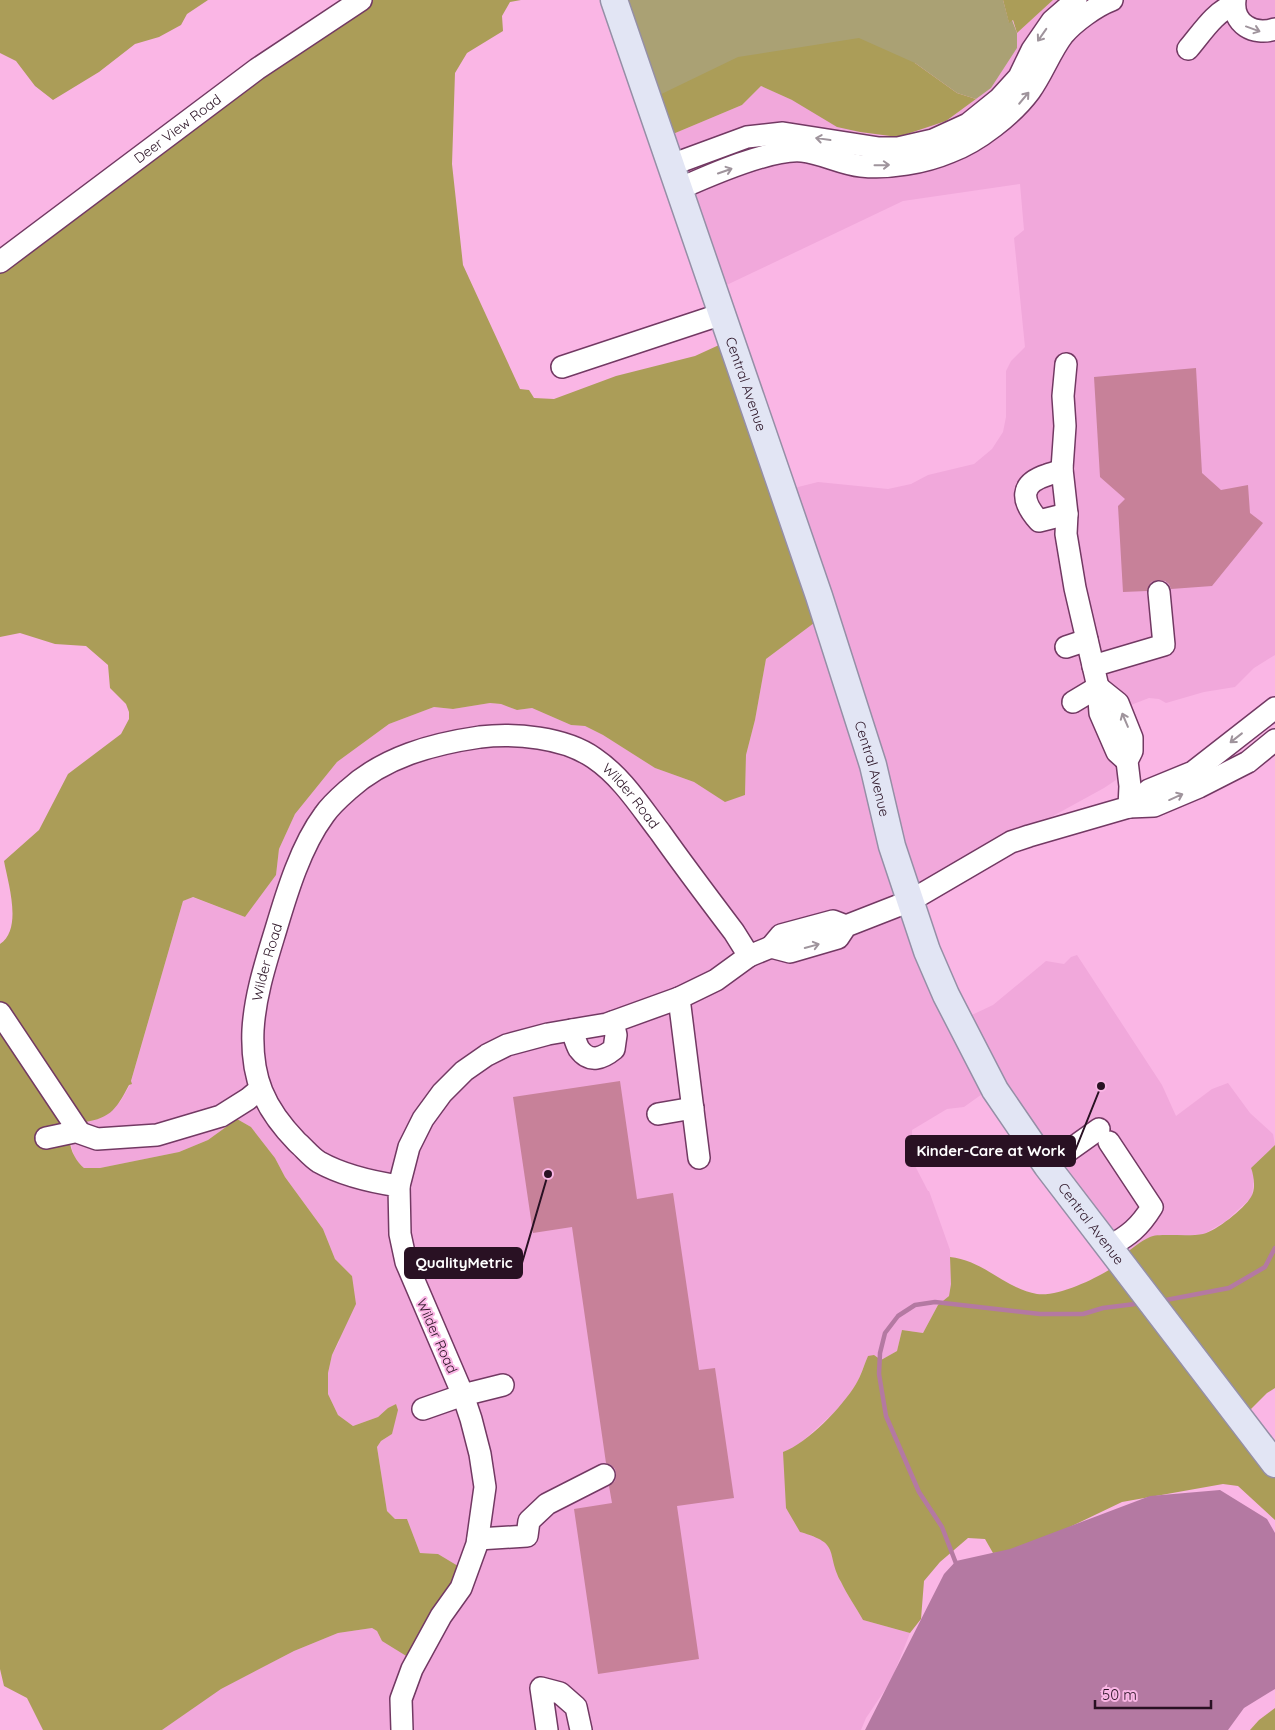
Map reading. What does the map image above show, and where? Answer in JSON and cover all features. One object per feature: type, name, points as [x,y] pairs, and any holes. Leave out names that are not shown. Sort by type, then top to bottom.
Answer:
[{"type":"main road","name":"Central Avenue","points":[[614,0],[812,577],[873,765],[892,846],[927,951],[946,996],[995,1090],[1047,1166],[1275,1464]]},
{"type":"street","name":"Deer View Road","points":[[0,262],[257,69],[361,0]]},
{"type":"street","points":[[675,177],[747,137],[753,136],[783,133],[879,148],[898,148],[934,140],[968,124],[998,99],[1018,76],[1032,50],[1052,21],[1076,0]]},
{"type":"street","points":[[675,177],[710,176],[778,153],[802,151],[861,166],[921,162],[952,152],[985,133],[1012,112],[1031,90],[1064,35],[1085,16],[1112,0]]},
{"type":"street","points":[[1188,49],[1230,3],[1241,22],[1248,28],[1256,32],[1266,32],[1275,29]]},
{"type":"street","points":[[753,136],[760,159]]},
{"type":"street","points":[[562,367],[722,314]]},
{"type":"street","points":[[1066,364],[1062,469],[1067,514],[1066,534],[1075,588],[1098,687],[1118,704],[1132,738],[1132,751],[1128,761],[1129,807]]},
{"type":"street","points":[[1062,469],[1030,483],[1026,489],[1026,499],[1032,514],[1039,521],[1067,514]]},
{"type":"street","points":[[1092,666],[1164,645],[1159,592]]},
{"type":"street","points":[[1066,647],[1086,640]]},
{"type":"street","points":[[1073,702],[1098,687]]},
{"type":"street","points":[[1196,779],[1275,708]]},
{"type":"street","name":"Wilder Road","points":[[402,1730],[401,1698],[412,1669],[441,1616],[461,1588],[478,1539],[484,1487],[480,1454],[463,1395],[406,1262],[400,1234],[399,1186],[371,1182],[334,1169],[317,1160],[288,1132],[266,1103],[260,1089],[254,1055],[254,1015],[261,979],[291,880],[324,814],[346,792],[374,770],[401,756],[438,744],[491,736],[526,735],[573,746],[594,758],[624,784],[734,932],[749,956]]},
{"type":"street","points":[[399,1186],[410,1147],[423,1119],[442,1093],[464,1071],[487,1055],[507,1045],[548,1034],[613,1022],[679,998],[716,980],[749,956],[771,947],[780,935],[833,922],[846,926],[910,901],[1011,842],[1129,807],[1148,790],[1196,779],[1248,762],[1275,740]]},
{"type":"street","points":[[679,998],[699,1158]]},
{"type":"street","points":[[0,1012],[80,1133],[97,1139],[157,1135],[221,1116],[248,1100],[260,1089]]},
{"type":"street","points":[[572,1030],[579,1049],[590,1058],[603,1058],[614,1049],[616,1035],[613,1022]]},
{"type":"street","points":[[658,1114],[693,1108]]},
{"type":"street","points":[[46,1138],[79,1131]]},
{"type":"street","points":[[1047,1166],[1104,1135],[1152,1207],[1142,1223],[1127,1236],[1109,1247]]},
{"type":"street","points":[[423,1409],[463,1395],[503,1386]]},
{"type":"street","points":[[478,1539],[527,1536],[530,1521],[547,1504],[604,1474]]},
{"type":"street","points":[[547,1730],[541,1688],[560,1693],[576,1707],[581,1730]]},
{"type":"shaded area","points":[[0,0],[208,0],[187,14],[181,25],[159,37],[135,44],[99,72],[53,100],[35,86],[16,61],[0,53]]},
{"type":"shaded area","points":[[344,0],[521,0],[510,2],[502,16],[503,31],[467,53],[455,73],[452,164],[463,265],[520,389],[529,390],[534,398],[554,399],[616,376],[695,356],[730,340],[822,617],[766,659],[755,720],[746,755],[745,795],[725,802],[694,782],[655,768],[603,735],[585,726],[571,725],[532,708],[517,710],[501,704],[490,703],[453,709],[434,707],[389,724],[337,762],[295,814],[279,849],[276,875],[245,917],[193,897],[183,901],[131,1081],[132,1084],[129,1085],[120,1102],[110,1113],[98,1119],[79,1123],[70,1138],[72,1150],[78,1162],[84,1168],[100,1168],[179,1152],[208,1140],[237,1119],[251,1127],[275,1158],[285,1177],[323,1229],[335,1259],[352,1276],[356,1304],[332,1355],[328,1373],[328,1394],[338,1415],[353,1426],[378,1417],[396,1404],[398,1410],[392,1434],[381,1441],[377,1447],[387,1511],[395,1519],[407,1519],[420,1553],[438,1554],[463,1569],[416,1662],[382,1641],[377,1631],[372,1628],[338,1633],[294,1651],[221,1689],[162,1730],[43,1730],[27,1698],[4,1686],[0,1669],[0,944],[7,937],[11,928],[12,917],[11,893],[4,861],[39,830],[68,774],[121,734],[129,719],[129,712],[126,704],[110,688],[108,665],[86,646],[55,644],[20,633],[0,637],[0,260]]},
{"type":"shaded area","points":[[613,0],[1003,0],[1009,22],[1012,20],[1017,33],[1017,48],[991,88],[976,99],[957,93],[915,63],[649,100]]},
{"type":"shaded area","points":[[1003,0],[1053,0],[1017,33],[1013,20],[1009,23]]},
{"type":"shaded area","points":[[1053,0],[1275,0],[1275,655],[1254,668],[1235,687],[1204,692],[1166,703],[1159,699],[1149,698],[1123,708],[1119,778],[912,898],[959,1021],[993,1005],[1046,961],[1064,964],[1071,957],[1077,955],[1162,1085],[1176,1116],[1212,1089],[1228,1083],[1250,1113],[1273,1134],[1275,1145],[1251,1168],[1254,1177],[1252,1197],[1226,1221],[1204,1234],[1183,1236],[1123,1256],[992,1087],[964,1107],[947,1109],[912,1130],[912,1160],[929,1191],[950,1250],[951,1284],[949,1296],[938,1305],[923,1333],[902,1330],[897,1351],[881,1360],[868,1356],[857,1383],[841,1406],[793,1449],[800,1532],[817,1537],[830,1547],[840,1581],[863,1620],[910,1633],[891,1681],[866,1718],[861,1730],[162,1730],[220,1689],[294,1651],[338,1633],[372,1628],[377,1631],[382,1641],[438,1554],[420,1553],[407,1519],[395,1519],[387,1511],[377,1447],[381,1441],[392,1434],[396,1404],[378,1417],[353,1426],[338,1415],[328,1394],[328,1373],[332,1355],[339,1342],[352,1276],[335,1259],[323,1229],[285,1177],[275,1158],[251,1127],[237,1119],[208,1140],[179,1152],[100,1168],[84,1168],[76,1161],[70,1137],[72,1128],[120,1102],[130,1085],[183,901],[192,897],[245,917],[276,875],[279,849],[295,814],[337,762],[389,724],[434,707],[453,709],[490,703],[501,704],[517,710],[532,708],[571,725],[585,726],[603,735],[655,768],[694,782],[724,801],[745,795],[746,755],[755,720],[766,659],[822,617],[782,491],[818,482],[888,489],[911,484],[928,475],[974,464],[992,449],[1003,432],[1006,417],[1006,371],[1011,361],[1025,347],[1014,238],[1024,230],[1020,184],[903,201],[714,291],[661,139],[742,105],[761,86],[792,100],[946,121],[991,88],[1017,48],[1017,33]]},
{"type":"shaded area","points":[[859,38],[915,63],[957,93],[976,99],[946,121],[898,137],[837,127],[792,100],[761,86],[742,105],[661,139],[649,100],[738,57]]},
{"type":"shaded area","points":[[1275,1145],[1275,1388],[1267,1393],[1242,1418],[1275,1466],[1275,1520],[1238,1486],[1223,1484],[1122,1502],[1051,1536],[1027,1550],[993,1553],[985,1539],[968,1538],[940,1562],[924,1581],[921,1619],[910,1633],[863,1620],[836,1572],[827,1545],[813,1536],[800,1532],[786,1508],[783,1452],[813,1433],[842,1403],[856,1384],[868,1356],[874,1355],[881,1360],[897,1351],[902,1330],[923,1333],[938,1305],[949,1296],[951,1284],[950,1257],[973,1263],[1015,1287],[1026,1291],[1046,1294],[1065,1290],[1086,1282],[1112,1268],[1128,1251],[1150,1237],[1203,1234],[1222,1224],[1251,1197],[1254,1190],[1254,1182],[1251,1168]]},
{"type":"shaded area","points":[[1220,1490],[1267,1519],[1275,1533],[1275,1689],[1244,1708],[1228,1730],[865,1730],[944,1574],[956,1561],[1010,1549],[1150,1496]]},
{"type":"shaded area","points":[[1275,1708],[1275,1730],[1250,1730],[1259,1720]]},
{"type":"building","points":[[1196,368],[1202,473],[1221,490],[1248,485],[1250,513],[1263,523],[1212,586],[1171,589],[1165,581],[1158,580],[1151,582],[1147,591],[1123,592],[1118,506],[1125,499],[1100,477],[1094,377]]},
{"type":"building","points":[[620,1081],[637,1199],[673,1193],[699,1370],[715,1368],[734,1498],[677,1506],[699,1659],[598,1674],[574,1509],[612,1503],[609,1486],[615,1481],[616,1475],[615,1469],[606,1463],[572,1227],[533,1233],[513,1097]]},
{"type":"waterway","points":[[1166,1300],[1229,1288],[1265,1267],[1275,1248]]},
{"type":"waterway","points":[[957,1566],[942,1527],[919,1492],[886,1416],[879,1374],[880,1353],[885,1333],[898,1316],[915,1305],[935,1302],[1040,1314],[1083,1314],[1103,1308],[1135,1304]]},
{"type":"place","name":"Kinder-Care at Work","points":[[1101,1086]]},
{"type":"place","name":"QualityMetric","points":[[548,1174]]}]
